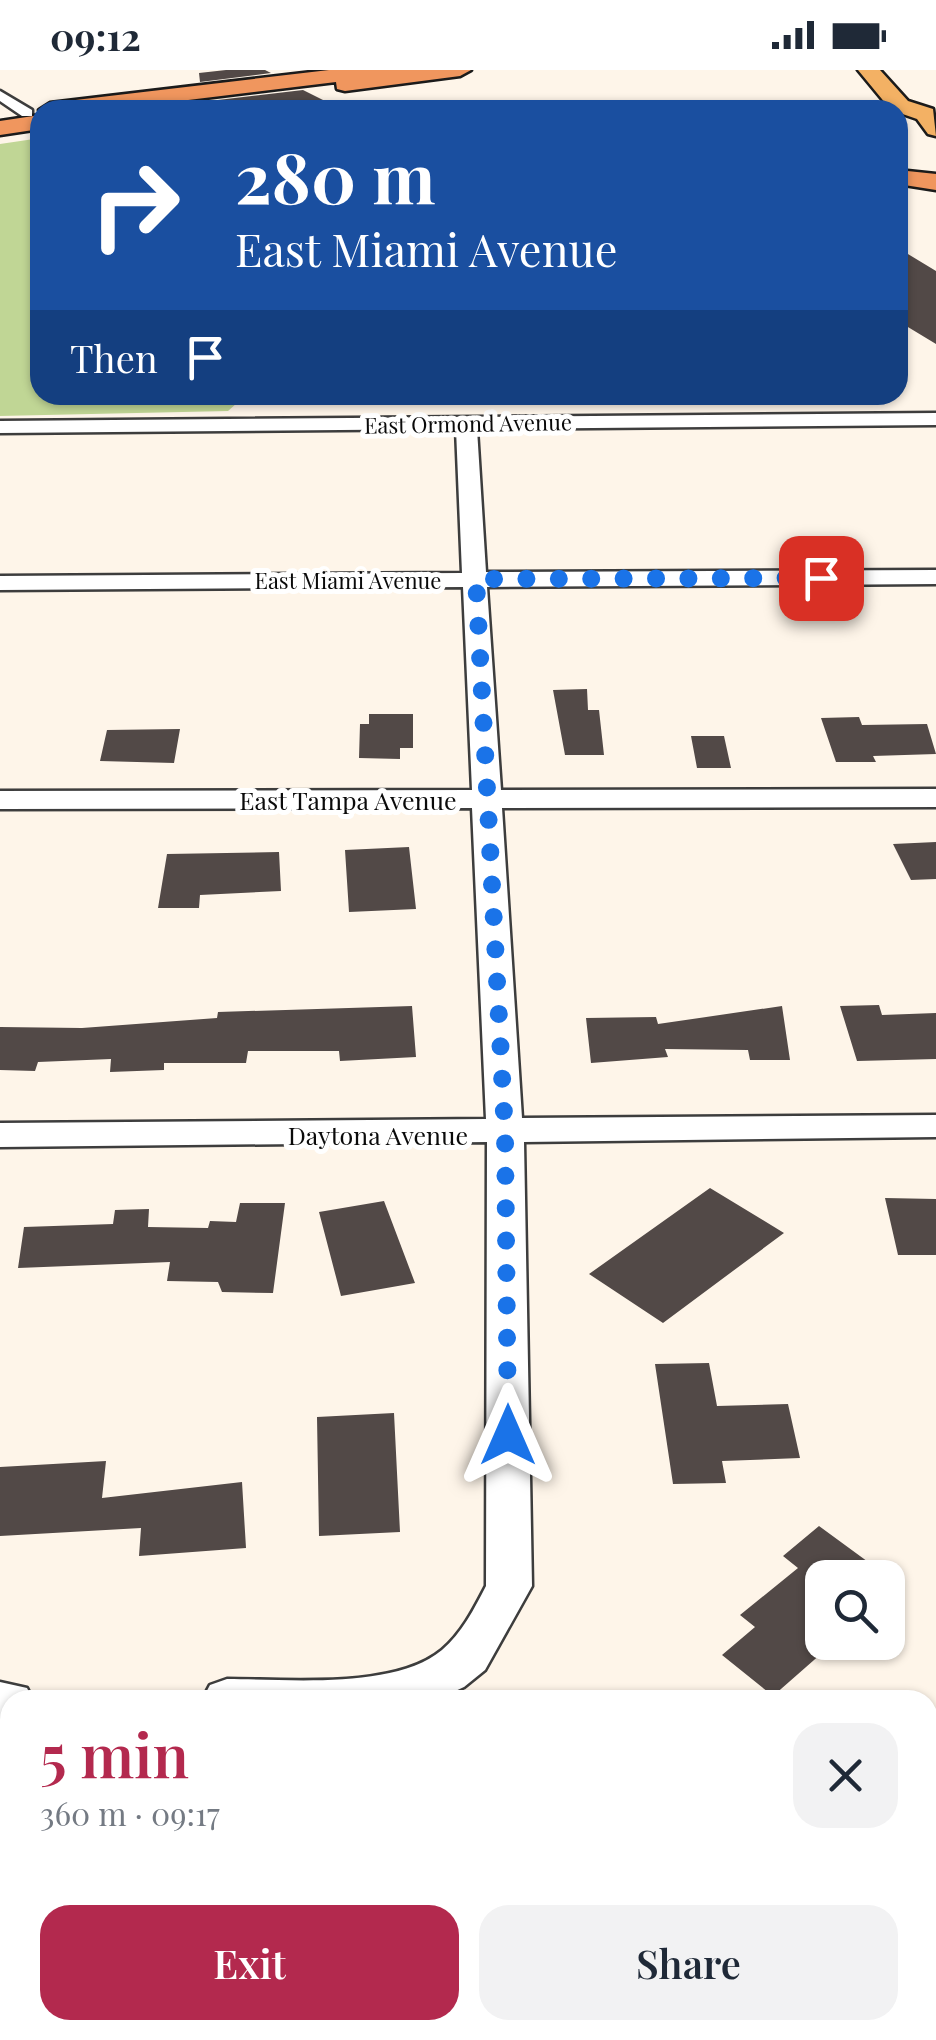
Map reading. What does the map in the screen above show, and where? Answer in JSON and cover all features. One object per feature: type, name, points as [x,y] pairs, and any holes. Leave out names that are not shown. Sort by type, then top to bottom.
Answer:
[{"type":"highway","points":[[148,100],[382,70]]},
{"type":"highway","points":[[216,100],[460,70]]},
{"type":"highway","points":[[0,116],[30,114]]},
{"type":"highway","points":[[0,128],[30,117]]},
{"type":"highway","points":[[908,172],[936,168]]},
{"type":"highway","points":[[908,176],[936,182]]},
{"type":"main road","points":[[869,70],[895,100]]},
{"type":"main road","points":[[918,84],[933,115]]},
{"type":"main road","points":[[908,108],[933,115]]},
{"type":"street","points":[[0,95],[30,110]]},
{"type":"street","name":"East Ormond Avenue","points":[[0,428],[936,418]]},
{"type":"street","points":[[396,1690],[447,1674],[484,1636],[509,1586],[505,1133],[466,424]]},
{"type":"street","name":"East Miami Avenue","points":[[0,583],[936,577]]},
{"type":"street","name":"East Tampa Avenue","points":[[0,800],[936,798]]},
{"type":"street","name":"Daytona Avenue","points":[[0,1135],[936,1126]]},
{"type":"green space","points":[[30,140],[30,405],[235,405],[228,411],[0,416],[0,144]]},
{"type":"building","points":[[199,73],[271,73],[200,82]]},
{"type":"building","points":[[303,90],[323,100],[218,100]]},
{"type":"building","points":[[908,254],[936,271],[936,344],[908,327]]},
{"type":"building","points":[[587,689],[588,710],[599,710],[604,755],[565,755],[553,690]]},
{"type":"building","points":[[369,714],[413,714],[413,748],[400,748],[400,759],[359,758],[360,724],[369,724]]},
{"type":"building","points":[[859,717],[862,725],[927,724],[936,754],[873,756],[876,762],[836,762],[821,718]]},
{"type":"building","points":[[180,729],[174,763],[100,761],[107,730]]},
{"type":"building","points":[[691,736],[724,736],[731,768],[697,768]]},
{"type":"building","points":[[936,842],[936,879],[911,880],[893,844]]},
{"type":"building","points":[[409,847],[416,909],[349,912],[345,850]]},
{"type":"building","points":[[279,852],[281,891],[200,895],[199,908],[158,908],[167,854]]},
{"type":"building","points":[[879,1005],[882,1015],[936,1013],[936,1059],[857,1061],[840,1006]]},
{"type":"building","points":[[412,1006],[416,1057],[340,1061],[339,1051],[248,1051],[246,1063],[164,1063],[164,1070],[110,1072],[111,1059],[38,1062],[35,1071],[0,1070],[0,1027],[82,1028],[217,1018],[218,1012]]},
{"type":"building","points":[[782,1006],[790,1060],[750,1060],[748,1050],[665,1049],[668,1057],[591,1063],[586,1018],[656,1017],[658,1024]]},
{"type":"building","points":[[710,1188],[784,1233],[663,1323],[589,1274]]},
{"type":"building","points":[[885,1198],[936,1199],[936,1255],[898,1255]]},
{"type":"building","points":[[384,1201],[415,1283],[341,1296],[319,1212]]},
{"type":"building","points":[[240,1203],[285,1203],[273,1293],[222,1292],[218,1282],[167,1281],[170,1262],[18,1268],[24,1227],[113,1224],[115,1210],[149,1209],[148,1227],[208,1228],[210,1221],[236,1222]]},
{"type":"building","points":[[709,1363],[717,1406],[788,1404],[800,1458],[722,1461],[726,1483],[673,1484],[655,1364]]},
{"type":"building","points":[[394,1413],[400,1532],[319,1536],[317,1417]]},
{"type":"building","points":[[106,1461],[102,1498],[242,1482],[246,1548],[139,1556],[141,1528],[0,1536],[0,1467]]},
{"type":"building","points":[[819,1526],[865,1560],[805,1560],[805,1660],[814,1660],[780,1690],[766,1690],[722,1655],[755,1627],[740,1615],[798,1568],[783,1556]]},
{"type":"route","points":[[508,1435],[505,1133],[476,579],[821,578]]}]
